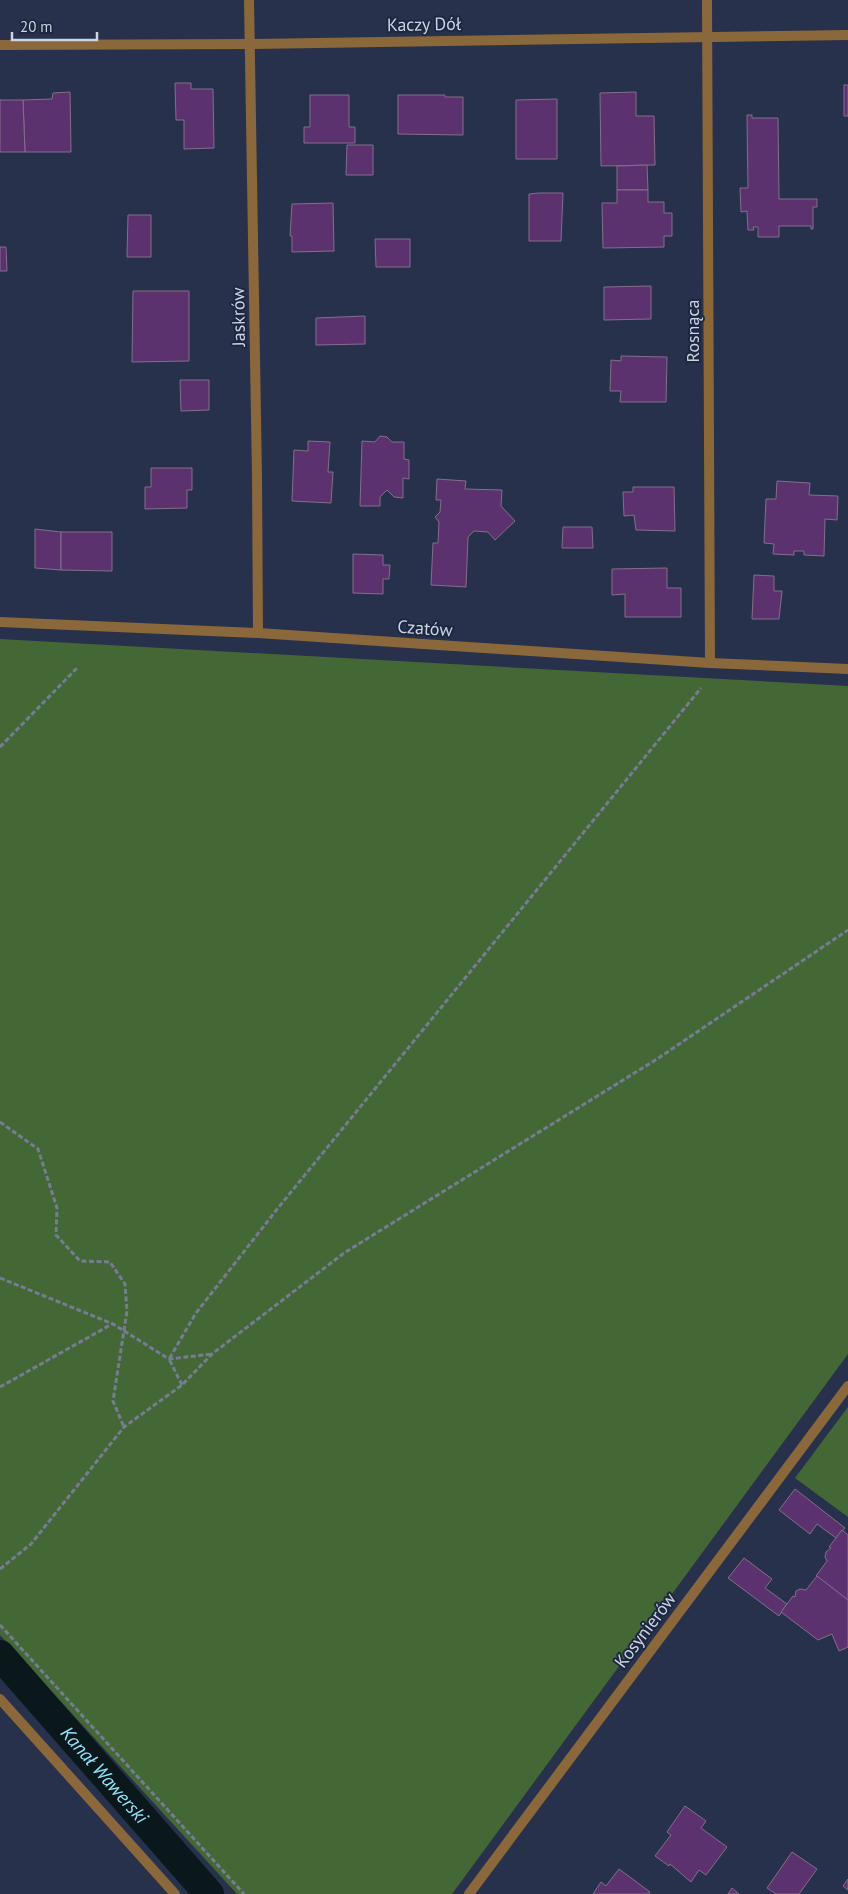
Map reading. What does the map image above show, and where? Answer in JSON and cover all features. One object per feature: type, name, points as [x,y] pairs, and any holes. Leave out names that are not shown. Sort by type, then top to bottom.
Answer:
[{"type":"street","name":"Jaskrów","points":[[249,0],[258,476],[258,633]]},
{"type":"street","name":"Rosnąca","points":[[707,0],[710,662]]},
{"type":"street","name":"Kaczy Dół","points":[[0,45],[250,44],[848,35]]},
{"type":"street","name":"Czatów","points":[[0,622],[258,633],[848,669]]},
{"type":"street","name":"Kosynierów","points":[[468,1894],[848,1386]]},
{"type":"street","points":[[0,1699],[175,1894]]},
{"type":"path","points":[[0,747],[78,667]]},
{"type":"path","points":[[169,1359],[196,1313],[278,1208],[701,688]]},
{"type":"path","points":[[0,1569],[31,1544],[124,1427],[182,1385],[212,1354],[344,1253],[657,1059],[848,930]]},
{"type":"path","points":[[0,1122],[38,1149],[57,1208],[56,1235],[80,1261],[110,1262],[124,1284],[126,1311],[113,1401],[124,1427]]},
{"type":"path","points":[[0,1278],[113,1324],[169,1359],[182,1385]]},
{"type":"path","points":[[0,1387],[113,1324]]},
{"type":"path","points":[[169,1359],[212,1354]]},
{"type":"path","points":[[0,1626],[244,1894]]},
{"type":"green space","points":[[0,639],[848,686],[848,1354],[452,1894],[237,1894],[0,1635]]},
{"type":"green space","points":[[848,1407],[848,1517],[795,1478]]},
{"type":"building","points":[[175,83],[191,83],[191,89],[213,89],[214,148],[184,149],[184,120],[176,120]]},
{"type":"building","points":[[844,85],[848,85],[848,116],[844,116]]},
{"type":"building","points":[[70,92],[71,152],[25,152],[23,100],[52,99],[53,93]]},
{"type":"building","points":[[636,92],[636,116],[654,116],[655,165],[601,166],[600,93]]},
{"type":"building","points":[[310,95],[349,95],[349,127],[355,127],[355,143],[304,143],[304,127],[310,127]]},
{"type":"building","points":[[398,95],[463,97],[463,135],[398,134]]},
{"type":"building","points":[[557,99],[557,159],[516,159],[516,100]]},
{"type":"building","points":[[0,100],[23,100],[25,152],[0,152]]},
{"type":"building","points":[[747,115],[752,115],[752,118],[778,118],[779,199],[817,199],[817,207],[813,207],[813,229],[811,229],[811,226],[779,226],[779,237],[758,237],[758,227],[753,227],[754,230],[748,230],[747,211],[741,212],[740,188],[748,188]]},
{"type":"building","points":[[347,145],[373,145],[373,175],[346,175]]},
{"type":"building","points":[[647,165],[648,190],[617,190],[617,166]]},
{"type":"building","points":[[617,190],[648,190],[648,202],[664,202],[664,213],[672,213],[672,236],[664,236],[664,247],[603,248],[602,203],[617,203]]},
{"type":"building","points":[[563,193],[561,241],[529,241],[529,194]]},
{"type":"building","points":[[333,203],[334,251],[292,252],[292,236],[290,236],[292,204]]},
{"type":"building","points":[[128,215],[151,215],[151,257],[127,257]]},
{"type":"building","points":[[375,239],[410,239],[410,267],[376,267]]},
{"type":"building","points":[[0,247],[6,247],[7,271],[0,271]]},
{"type":"building","points":[[651,286],[651,319],[604,320],[604,287]]},
{"type":"building","points":[[133,291],[189,291],[189,361],[132,362]]},
{"type":"building","points":[[365,316],[365,344],[316,345],[316,318]]},
{"type":"building","points":[[621,356],[667,357],[666,402],[620,402],[621,391],[610,391],[611,360],[621,361]]},
{"type":"building","points":[[180,380],[209,380],[209,410],[181,411]]},
{"type":"building","points":[[380,436],[387,437],[392,442],[404,442],[404,459],[409,460],[409,479],[403,478],[403,498],[394,497],[387,490],[380,497],[380,506],[360,506],[362,441],[375,442]]},
{"type":"building","points":[[308,441],[330,442],[328,472],[333,472],[331,503],[292,501],[294,450],[308,451]]},
{"type":"building","points":[[151,468],[192,468],[192,490],[187,490],[187,508],[145,509],[145,487],[151,487]]},
{"type":"building","points":[[437,479],[466,481],[465,489],[502,490],[501,506],[515,521],[495,540],[488,532],[474,531],[468,537],[466,587],[431,585],[433,543],[438,543],[439,522],[435,517],[440,512],[441,500],[436,500]]},
{"type":"building","points":[[777,481],[810,483],[809,495],[838,496],[837,520],[825,519],[824,556],[804,555],[804,551],[794,551],[794,555],[773,554],[774,544],[764,543],[766,499],[776,499]]},
{"type":"building","points":[[633,487],[674,487],[675,531],[636,530],[634,515],[624,516],[623,492],[633,492]]},
{"type":"building","points":[[563,527],[592,527],[593,548],[562,548]]},
{"type":"building","points":[[35,529],[61,532],[61,570],[35,568]]},
{"type":"building","points":[[61,532],[112,532],[112,571],[61,570]]},
{"type":"building","points":[[353,554],[383,555],[383,565],[390,565],[389,579],[383,579],[383,594],[353,593]]},
{"type":"building","points":[[667,568],[667,588],[681,588],[681,617],[625,617],[625,594],[612,595],[612,569]]},
{"type":"building","points":[[754,575],[774,576],[774,591],[782,591],[779,619],[752,619]]},
{"type":"building","points":[[795,1489],[845,1528],[836,1538],[817,1524],[810,1534],[779,1510]]},
{"type":"building","points":[[842,1530],[848,1535],[848,1600],[816,1576],[827,1561],[825,1557],[826,1552],[831,1548],[829,1547]]},
{"type":"building","points":[[744,1558],[772,1579],[765,1588],[787,1604],[779,1616],[728,1578]]},
{"type":"building","points":[[817,1576],[848,1600],[848,1647],[839,1651],[832,1634],[818,1640],[781,1612],[793,1596],[795,1597],[796,1591],[800,1589],[806,1590]]},
{"type":"building","points":[[685,1806],[706,1821],[701,1828],[727,1847],[706,1875],[699,1870],[691,1882],[670,1864],[669,1866],[655,1856],[671,1835],[667,1832]]},
{"type":"building","points":[[792,1852],[817,1869],[799,1894],[776,1894],[767,1888]]},
{"type":"building","points":[[619,1869],[650,1892],[649,1894],[593,1894],[601,1882],[606,1886]]},
{"type":"building","points":[[848,1879],[848,1890],[843,1886]]},
{"type":"building","points":[[732,1888],[739,1894],[728,1894]]},
{"type":"waterway","name":"Kanał Wawerski","points":[[0,1655],[209,1894]]}]
